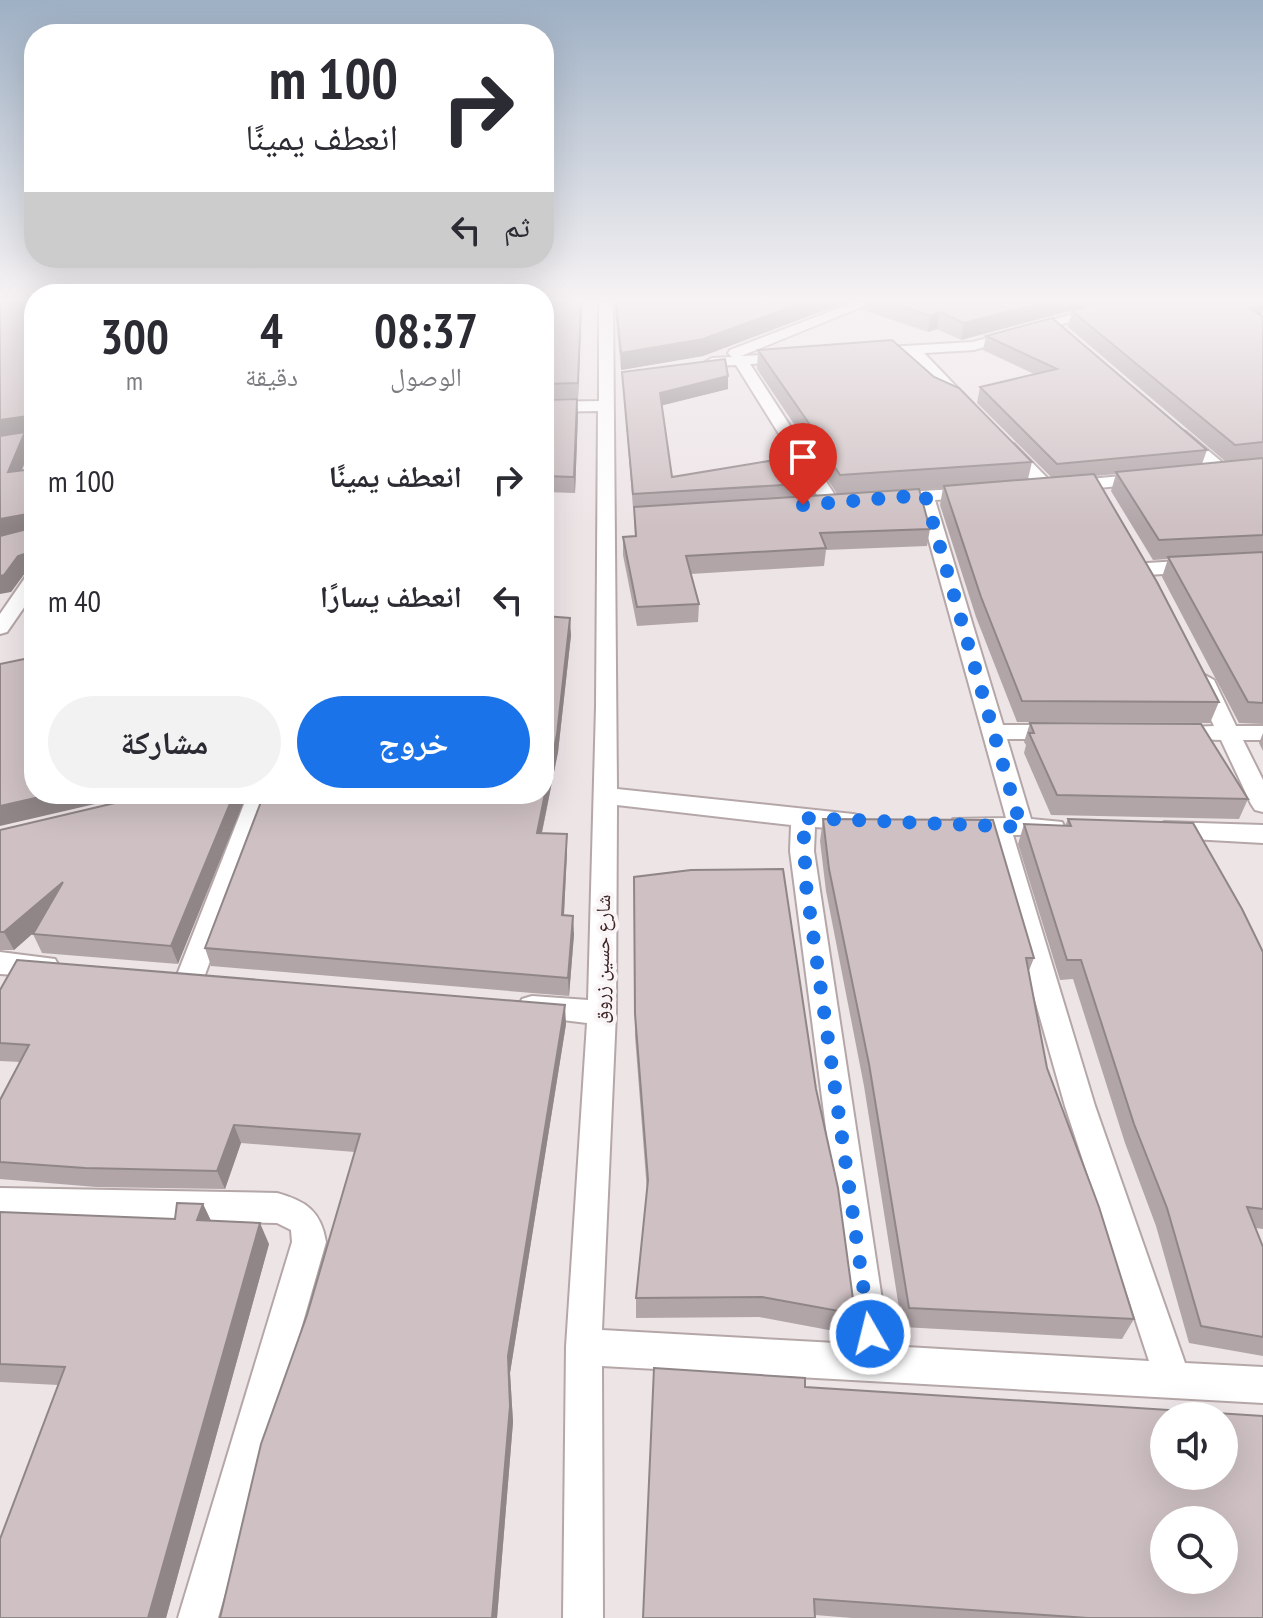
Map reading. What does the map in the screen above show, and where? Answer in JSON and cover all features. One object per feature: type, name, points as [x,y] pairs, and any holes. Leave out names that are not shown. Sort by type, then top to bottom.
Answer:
[{"type":"street","name":"شارع حسين زروق","points":[[583,1618],[584,1347],[602,1013],[605,796],[615,517],[612,377]]},
{"type":"street","points":[[751,377],[831,503]]},
{"type":"street","points":[[939,377],[975,413]]},
{"type":"street","points":[[554,404],[613,387]]},
{"type":"street","points":[[1163,420],[1230,472],[1195,475]]},
{"type":"street","points":[[996,435],[1048,489]]},
{"type":"street","points":[[0,444],[24,440]]},
{"type":"street","points":[[1017,490],[1166,477]]},
{"type":"street","points":[[1095,484],[1110,508]]},
{"type":"street","points":[[878,499],[986,492]]},
{"type":"street","points":[[925,495],[992,732],[1010,827],[1080,1106],[1173,1380]]},
{"type":"street","points":[[1147,569],[1263,562]]},
{"type":"street","points":[[0,628],[24,593]]},
{"type":"street","points":[[1196,666],[1263,804]]},
{"type":"street","points":[[992,732],[1088,732]]},
{"type":"street","points":[[1151,733],[1263,733]]},
{"type":"street","points":[[605,796],[803,818],[875,822]]},
{"type":"street","points":[[189,980],[256,804]]},
{"type":"street","points":[[803,818],[806,885],[874,1363]]},
{"type":"street","points":[[937,824],[1082,829]]},
{"type":"street","points":[[1142,831],[1263,834]]},
{"type":"street","points":[[6,970],[65,968]]},
{"type":"street","points":[[158,977],[221,982]]},
{"type":"street","points":[[506,1005],[602,1013]]},
{"type":"street","points":[[0,1203],[277,1208],[300,1214],[308,1225],[309,1242],[198,1618]]},
{"type":"street","points":[[584,1347],[1263,1385]]},
{"type":"building","points":[[0,377],[24,377],[24,417],[0,420]]},
{"type":"building","points":[[554,377],[578,377],[578,383],[554,384]]},
{"type":"building","points":[[622,377],[726,377],[660,393],[672,477],[799,456],[816,483],[633,494]]},
{"type":"building","points":[[776,377],[933,377],[959,388],[1032,462],[840,475],[821,446],[824,445]]},
{"type":"building","points":[[1025,377],[1121,377],[1207,450],[1057,464],[980,387]]},
{"type":"building","points":[[1152,377],[1263,377],[1263,442],[1235,445]]},
{"type":"building","points":[[577,399],[574,477],[554,476],[554,400]]},
{"type":"building","points":[[24,432],[8,472],[24,470],[24,515],[0,519],[0,436]]},
{"type":"building","points":[[1263,458],[1263,535],[1159,540],[1116,472]]},
{"type":"building","points":[[1094,474],[1157,582],[1219,702],[1022,701],[981,597],[944,486]]},
{"type":"building","points":[[919,489],[930,529],[820,533],[826,548],[686,556],[699,604],[637,607],[623,537],[636,536],[634,507]]},
{"type":"building","points":[[24,530],[24,554],[18,556],[0,576],[0,536]]},
{"type":"building","points":[[1263,552],[1263,703],[1248,702],[1168,557]]},
{"type":"building","points":[[554,617],[570,618],[554,749]]},
{"type":"building","points":[[24,659],[24,801],[0,806],[0,664]]},
{"type":"building","points":[[1030,723],[1201,724],[1248,799],[1057,795],[1029,733],[1034,733]]},
{"type":"building","points":[[110,804],[230,804],[171,946],[33,934],[63,882],[4,932],[0,932],[0,830]]},
{"type":"building","points":[[260,804],[543,804],[537,833],[567,834],[562,915],[573,916],[568,978],[205,948]]},
{"type":"building","points":[[823,819],[993,820],[1034,958],[1026,958],[1047,1068],[1099,1207],[1134,1319],[909,1308],[869,1064],[829,869]]},
{"type":"building","points":[[1068,819],[1193,823],[1263,952],[1263,1209],[1247,1207],[1263,1247],[1263,1337],[1201,1326],[1167,1208],[1134,1124],[1081,960],[1067,960],[1024,824],[1071,826]]},
{"type":"building","points":[[783,869],[816,1089],[838,1188],[855,1314],[762,1297],[636,1298],[648,1180],[635,1014],[634,877],[691,870]]},
{"type":"building","points":[[17,960],[565,1005],[508,1356],[510,1406],[492,1618],[220,1618],[261,1444],[307,1315],[360,1134],[234,1125],[217,1171],[85,1168],[0,1162],[0,1100],[29,1045],[0,1043],[0,990]]},
{"type":"building","points":[[177,1203],[203,1204],[197,1220],[260,1223],[148,1618],[0,1618],[0,1539],[65,1367],[0,1364],[0,1212],[175,1219]]},
{"type":"building","points":[[654,1368],[805,1378],[805,1387],[1150,1409],[1150,1490],[1238,1490],[1238,1414],[1263,1416],[1263,1618],[1088,1618],[814,1599],[815,1618],[643,1618]]},
{"type":"route","points":[[803,505],[925,495],[1021,827],[803,818],[802,851],[806,885],[870,1334]]}]
